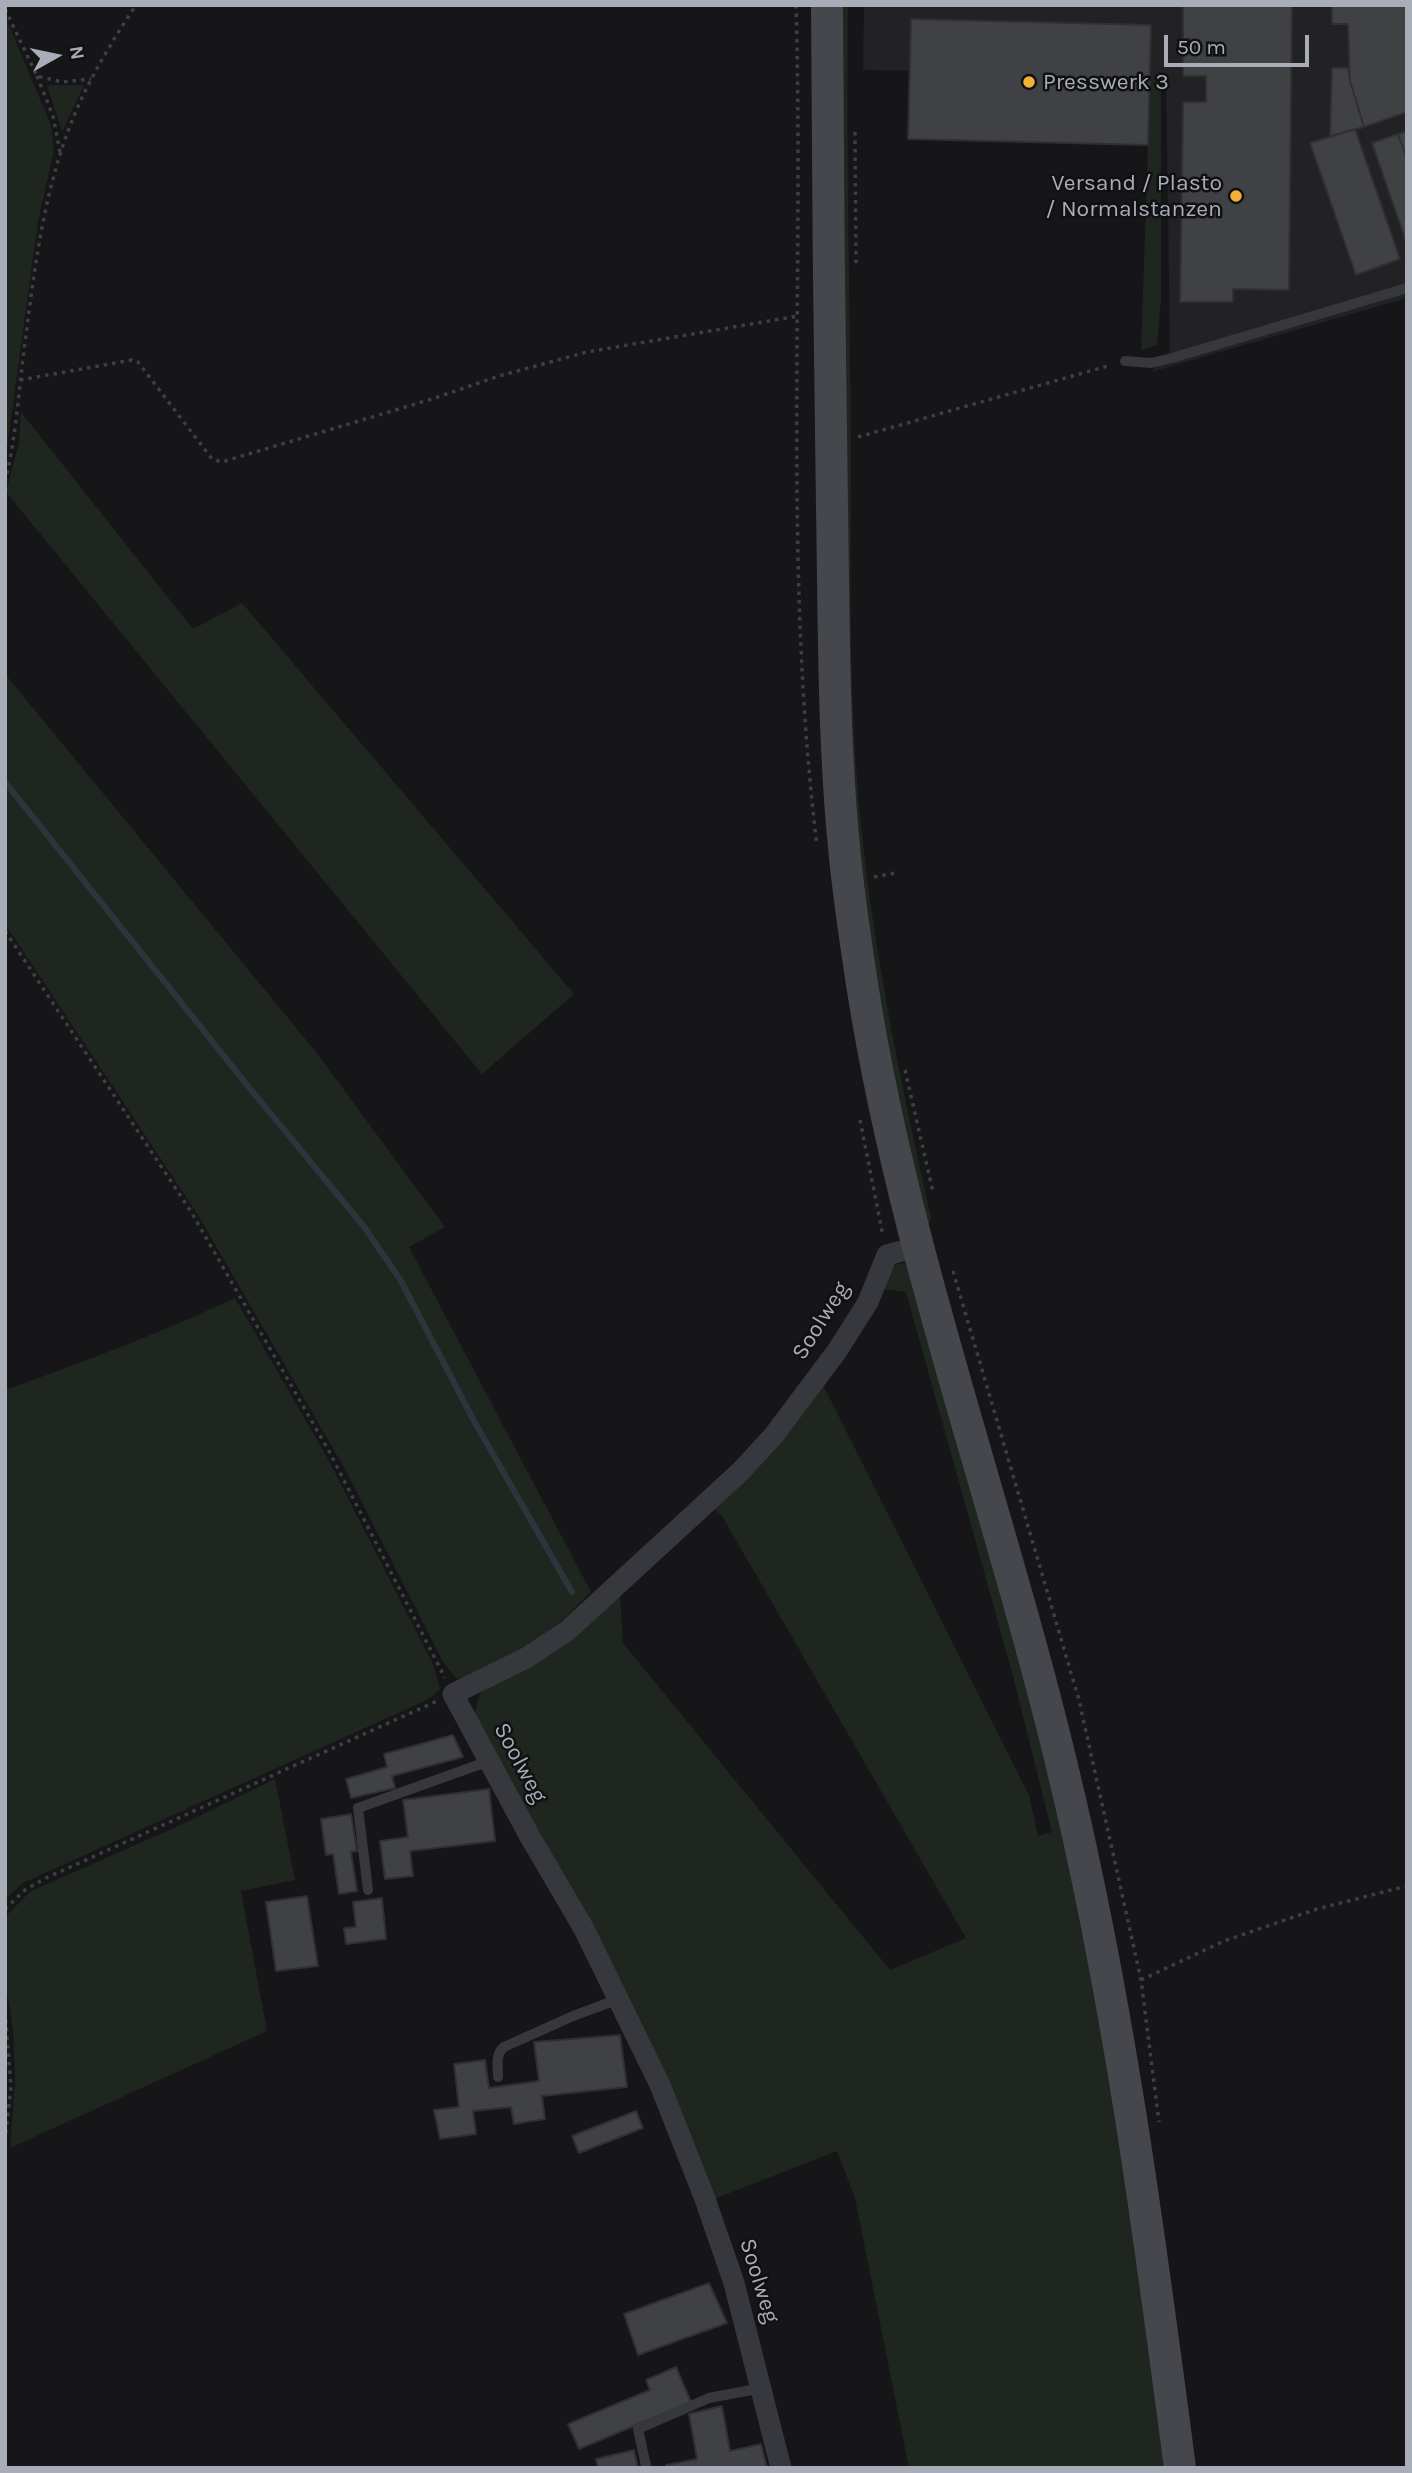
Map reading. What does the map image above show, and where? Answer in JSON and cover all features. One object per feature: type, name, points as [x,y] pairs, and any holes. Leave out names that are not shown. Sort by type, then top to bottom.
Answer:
[{"type":"main road","points":[[827,5],[835,709],[844,847],[862,983],[881,1091],[917,1247],[1020,1603],[1061,1762],[1097,1920],[1128,2087],[1180,2468]]},
{"type":"street","name":"Soolweg","points":[[781,2468],[734,2283],[705,2199],[660,2085],[584,1929],[453,1694],[526,1658],[567,1631],[741,1471],[774,1435],[837,1351],[867,1302],[887,1255],[917,1247]]},
{"type":"lane","points":[[1125,360],[1151,363],[1172,358],[1407,288]]},
{"type":"lane","points":[[368,1890],[358,1808],[489,1761]]},
{"type":"lane","points":[[498,2077],[499,2051],[504,2047],[619,1999]]},
{"type":"lane","points":[[646,2466],[638,2429],[709,2398],[762,2388]]},
{"type":"path","points":[[5,482],[12,453],[42,227],[61,154],[91,79],[136,5]]},
{"type":"path","points":[[5,9],[53,116],[61,154]]},
{"type":"path","points":[[37,76],[62,82],[91,79]]},
{"type":"path","points":[[855,131],[856,270]]},
{"type":"path","points":[[20,380],[132,360],[138,362],[212,459],[222,462],[499,376],[587,352],[798,316]]},
{"type":"path","points":[[858,438],[1125,360]]},
{"type":"path","points":[[875,889],[874,877],[895,873]]},
{"type":"path","points":[[5,931],[190,1210],[329,1451],[453,1694],[46,1878],[25,1890],[5,1909]]},
{"type":"path","points":[[903,1060],[935,1202]]},
{"type":"path","points":[[951,1266],[1080,1700],[1141,1980],[1160,2125]]},
{"type":"path","points":[[1141,1980],[1224,1941],[1317,1909],[1407,1886]]},
{"type":"path","points":[[5,2011],[11,2087],[5,2140]]},
{"type":"shaded area","points":[[839,5],[848,5],[851,630],[856,768],[872,916],[899,1067],[931,1218],[928,1226],[886,1064],[850,796]]},
{"type":"shaded area","points":[[864,5],[1407,5],[1407,298],[1151,372],[1170,351],[1166,75],[863,70]]},
{"type":"shaded area","points":[[5,16],[51,125],[54,151],[38,221],[5,463]]},
{"type":"shaded area","points":[[1148,75],[1161,75],[1161,300],[1157,345],[1141,351],[1148,145]]},
{"type":"shaded area","points":[[47,85],[84,85],[62,132]]},
{"type":"shaded area","points":[[21,412],[193,629],[242,603],[574,994],[482,1074],[6,492],[19,443]]},
{"type":"shaded area","points":[[5,674],[316,1052],[445,1227],[409,1247],[591,1592],[560,1622],[533,1642],[469,1679],[456,1678],[443,1662],[346,1471],[198,1215],[5,924]]},
{"type":"shaded area","points":[[908,1262],[1016,1636],[1103,2012],[1167,2468],[909,2468],[855,2198],[837,2151],[714,2199],[475,1715],[478,1698],[484,1687],[620,1595],[623,1643],[890,1970],[966,1938],[722,1516],[715,1510],[715,1505],[822,1383],[1029,1795],[1038,1836],[1052,1832],[1013,1676],[906,1292],[882,1289],[890,1266]]},
{"type":"shaded area","points":[[235,1298],[327,1457],[433,1664],[440,1689],[429,1699],[23,1883],[5,1900],[5,1390],[121,1347]]},
{"type":"shaded area","points":[[275,1779],[295,1880],[241,1891],[267,2031],[10,2148],[15,2081],[13,2030],[5,1980],[5,1917],[31,1891],[185,1823]]},
{"type":"building","name":"Versand / Plasto / Normalstanzen","points":[[1183,5],[1292,5],[1289,290],[1233,289],[1233,302],[1180,302],[1183,102],[1206,102],[1206,76],[1183,76]]},
{"type":"building","points":[[1332,5],[1407,5],[1407,112],[1364,127],[1350,81],[1348,24],[1332,24]]},
{"type":"building","name":"Presswerk 3","points":[[911,19],[1151,25],[1148,145],[908,139]]},
{"type":"building","points":[[1332,68],[1348,68],[1364,127],[1330,136]]},
{"type":"building","points":[[1355,129],[1400,259],[1356,275],[1310,143]]},
{"type":"building","points":[[1407,131],[1407,159],[1398,134]]},
{"type":"building","points":[[1398,134],[1407,159],[1407,244],[1372,143]]},
{"type":"building","points":[[453,1735],[463,1757],[392,1776],[395,1788],[351,1798],[346,1779],[387,1767],[384,1754]]},
{"type":"building","points":[[489,1789],[495,1841],[410,1851],[413,1876],[385,1879],[380,1841],[408,1837],[403,1800]]},
{"type":"building","points":[[351,1814],[357,1851],[351,1852],[357,1891],[339,1894],[333,1854],[326,1855],[321,1819]]},
{"type":"building","points":[[307,1896],[318,1966],[276,1971],[266,1902]]},
{"type":"building","points":[[382,1898],[386,1939],[346,1944],[344,1928],[356,1927],[353,1902]]},
{"type":"building","points":[[620,2035],[627,2087],[542,2096],[545,2119],[514,2124],[511,2107],[473,2111],[476,2134],[440,2139],[434,2110],[459,2107],[454,2064],[485,2060],[489,2088],[539,2081],[534,2042]]},
{"type":"building","points":[[636,2111],[643,2128],[579,2153],[572,2136]]},
{"type":"building","points":[[709,2283],[727,2323],[638,2355],[624,2314]]},
{"type":"building","points":[[676,2367],[691,2402],[579,2449],[568,2424],[650,2390],[646,2380]]},
{"type":"building","points":[[722,2406],[730,2451],[761,2444],[767,2468],[667,2468],[666,2465],[697,2459],[689,2414]]},
{"type":"building","points":[[634,2450],[638,2468],[598,2468],[596,2459]]},
{"type":"waterway","points":[[5,782],[365,1228],[401,1281],[474,1421],[572,1592]]},
{"type":"place","name":"Presswerk 3","points":[[1029,82]]},
{"type":"place","name":"Versand / Plasto / Normalstanzen","points":[[1236,196]]}]
